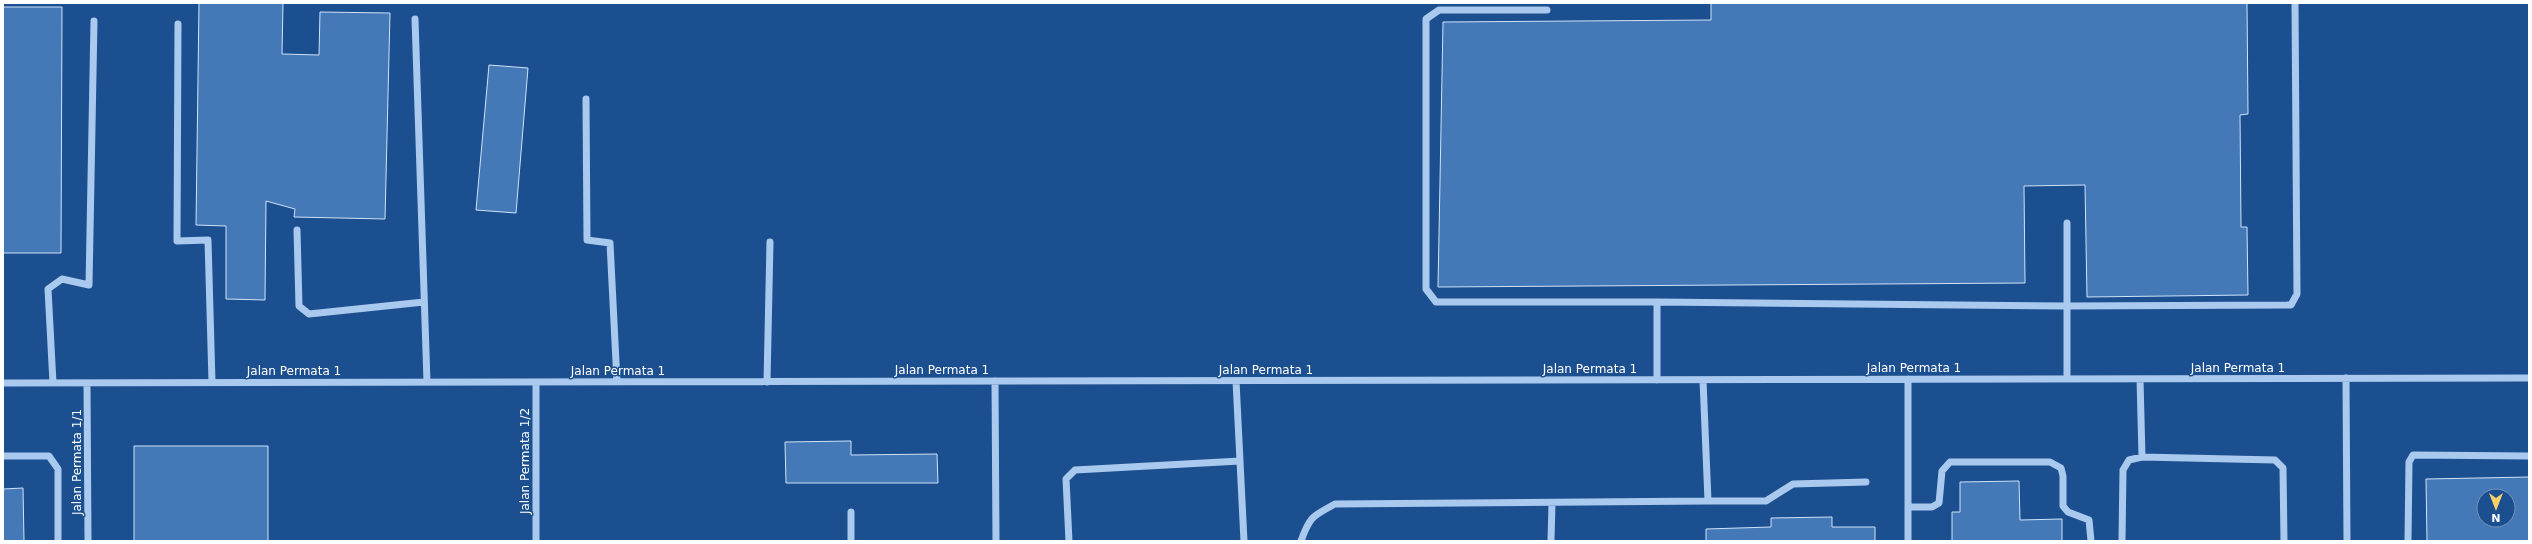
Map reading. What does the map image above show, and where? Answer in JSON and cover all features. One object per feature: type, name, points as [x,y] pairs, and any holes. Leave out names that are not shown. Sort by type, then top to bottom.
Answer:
[{"type":"street","points":[[1547,10],[1439,10],[1426,20],[1426,289],[1436,302],[1657,302],[2067,306],[2291,305],[2297,294],[2295,3]]},
{"type":"street","points":[[415,19],[427,382]]},
{"type":"street","points":[[53,383],[48,289],[62,279],[89,285],[94,21]]},
{"type":"street","points":[[178,24],[177,241],[208,240],[212,382]]},
{"type":"street","points":[[586,99],[587,240],[610,243],[617,382]]},
{"type":"street","points":[[2067,224],[2067,379]]},
{"type":"street","points":[[297,230],[299,306],[309,314],[424,302]]},
{"type":"street","points":[[767,382],[770,242]]},
{"type":"street","points":[[1657,302],[1657,380]]},
{"type":"street","points":[[2346,378],[2347,541]]},
{"type":"street","name":"Jalan Permata 1","points":[[3,383],[2529,378]]},
{"type":"street","points":[[1908,379],[1908,541]]},
{"type":"street","points":[[2140,379],[2142,457]]},
{"type":"street","points":[[1703,380],[1708,501]]},
{"type":"street","points":[[995,381],[996,541]]},
{"type":"street","points":[[1236,381],[1244,541]]},
{"type":"street","name":"Jalan Permata 1/2","points":[[536,382],[536,541]]},
{"type":"street","name":"Jalan Permata 1/1","points":[[88,383],[88,541]]},
{"type":"street","points":[[2408,541],[2409,462],[2413,455],[2529,456]]},
{"type":"street","points":[[3,456],[49,456],[58,469],[58,541]]},
{"type":"street","points":[[2122,541],[2123,470],[2129,460],[2142,457],[2275,460],[2283,468],[2284,541]]},
{"type":"street","points":[[1069,541],[1066,479],[1075,470],[1240,461]]},
{"type":"street","points":[[1908,508],[1932,507],[1938,502],[1942,471],[1950,462],[2050,462],[2061,468],[2063,476],[2063,506],[2068,512],[2089,520],[2091,541]]},
{"type":"street","points":[[1302,541],[1308,522],[1316,514],[1335,504],[1377,502],[1552,503],[1766,501],[1793,484],[1866,482]]},
{"type":"street","points":[[1552,503],[1552,541]]},
{"type":"street","points":[[851,512],[851,541]]},
{"type":"building","points":[[199,3],[283,3],[282,54],[319,55],[320,12],[390,13],[385,219],[294,217],[295,209],[266,201],[265,300],[226,299],[226,226],[196,225]]},
{"type":"building","points":[[1711,3],[2247,3],[2248,114],[2240,115],[2241,227],[2247,227],[2248,295],[2087,297],[2085,185],[2024,186],[2025,283],[1438,287],[1443,22],[1711,20]]},
{"type":"building","points":[[3,7],[62,7],[61,253],[3,253]]},
{"type":"building","points":[[489,65],[528,68],[516,213],[476,210]]},
{"type":"building","points":[[851,441],[851,455],[937,454],[938,483],[786,483],[785,442]]},
{"type":"building","points":[[134,446],[268,446],[268,541],[134,541]]},
{"type":"building","points":[[2529,477],[2529,541],[2427,541],[2426,479]]},
{"type":"building","points":[[2019,481],[2020,520],[2062,519],[2062,541],[1952,541],[1952,512],[1960,512],[1960,482]]},
{"type":"building","points":[[23,488],[24,541],[3,541],[3,489]]},
{"type":"building","points":[[1832,517],[1832,527],[1875,527],[1875,541],[1706,541],[1706,529],[1771,527],[1771,518]]}]
